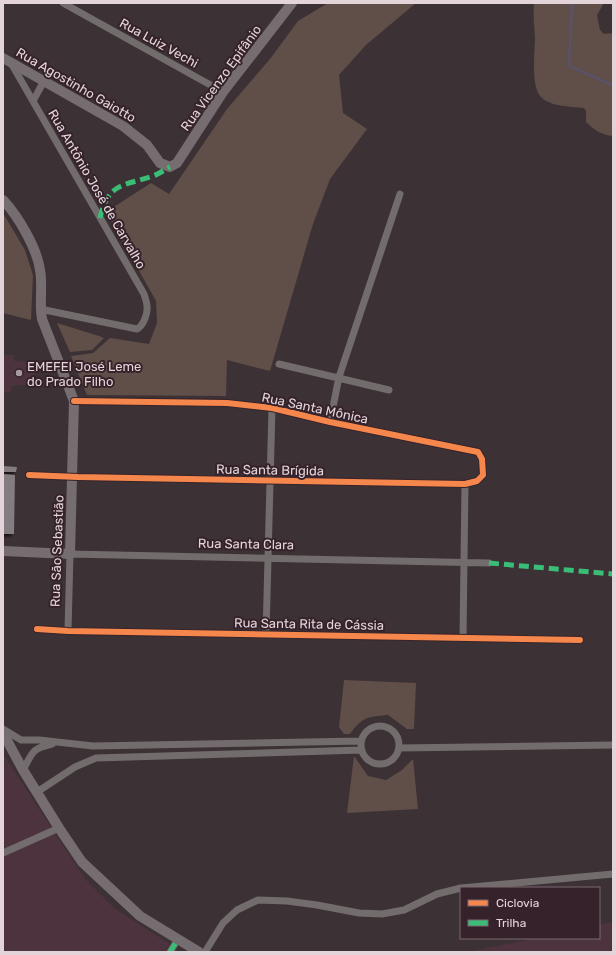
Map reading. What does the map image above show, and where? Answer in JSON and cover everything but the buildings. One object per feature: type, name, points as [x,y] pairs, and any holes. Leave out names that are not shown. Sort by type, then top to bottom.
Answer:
[{"type":"street","name":"Rua Luiz Vechi","points":[[63,3],[223,92]]},
{"type":"street","name":"Rua Vicenzo Epifânio","points":[[170,167],[178,162],[223,92],[292,3]]},
{"type":"street","name":"Rua Agostinho Gaiotto","points":[[7,60],[123,126],[147,145],[160,163],[170,167]]},
{"type":"street","name":"Rua Antônio José de Carvalho","points":[[7,60],[33,101],[144,294],[148,308],[144,320],[137,329],[40,309]]},
{"type":"street","points":[[33,101],[44,81]]},
{"type":"street","points":[[330,422],[339,378],[400,194]]},
{"type":"street","name":"Rua São Sebastião","points":[[3,200],[25,232],[34,249],[40,270],[40,309],[42,319],[74,401],[68,631]]},
{"type":"street","points":[[279,364],[389,390]]},
{"type":"street","name":"Rua Santa Mônica","points":[[74,401],[227,403],[272,408],[330,422],[478,452]]},
{"type":"street","points":[[266,634],[272,408]]},
{"type":"street","name":"Rua Santa Brígida","points":[[29,475],[466,484],[477,481],[483,475],[482,459],[478,452]]},
{"type":"street","points":[[463,638],[466,484]]},
{"type":"street","name":"Rua Santa Clara","points":[[3,551],[70,554],[490,563]]},
{"type":"street","name":"Rua Santa Rita de Cássia","points":[[37,629],[68,631],[580,640]]},
{"type":"street","points":[[373,727],[385,727],[391,729],[395,734],[398,740],[398,748],[392,759],[381,764],[369,760],[362,750],[361,741],[363,735],[373,727]]},
{"type":"street","points":[[3,729],[21,740],[39,740],[93,746],[361,741]]},
{"type":"street","points":[[3,733],[23,770],[82,862],[140,916],[199,952]]},
{"type":"street","points":[[23,770],[31,753],[39,747],[58,743]]},
{"type":"street","points":[[398,748],[613,745]]},
{"type":"street","points":[[37,792],[75,767],[96,758],[362,750]]},
{"type":"street","points":[[3,852],[59,828]]},
{"type":"street","points":[[472,887],[613,874]]},
{"type":"street","points":[[205,952],[223,923],[237,910],[258,900],[287,901],[359,913],[382,914],[404,910],[437,894],[460,888]]},
{"type":"street","points":[[170,952],[178,939]]},
{"type":"shaded area","points":[[328,3],[416,3],[366,45],[339,75],[343,113],[367,129],[330,179],[313,224],[270,371],[227,360],[226,396],[87,395],[71,356],[93,353],[110,338],[149,344],[157,323],[156,301],[106,212],[151,183],[169,194],[227,109],[270,59],[298,21]]},
{"type":"shaded area","points":[[534,3],[604,3],[597,15],[600,30],[604,34],[613,33],[613,136],[598,132],[586,122],[586,111],[584,108],[562,106],[550,103],[542,98],[538,93],[534,69]]},
{"type":"shaded area","points":[[3,213],[25,250],[33,275],[31,320],[3,313]]},
{"type":"shaded area","points":[[57,323],[104,338],[92,350],[70,352]]},
{"type":"shaded area","name":"EMEFEI José Leme do Prado Filho","points":[[3,355],[14,355],[14,361],[35,362],[34,385],[13,385],[10,393],[3,392]]},
{"type":"shaded area","points":[[344,680],[416,683],[414,729],[407,729],[388,715],[366,718],[350,734],[344,734],[339,727]]},
{"type":"shaded area","points":[[3,754],[86,880],[114,908],[170,944],[165,952],[3,952]]},
{"type":"shaded area","points":[[354,756],[368,776],[386,780],[402,770],[413,759],[418,809],[347,813]]},
{"type":"shaded area","points":[[613,922],[613,952],[467,952],[531,939],[600,939],[600,925]]},
{"type":"waterway","points":[[572,3],[569,66],[613,84]]},
{"type":"marked path","points":[[100,218],[103,206],[113,192],[119,187],[155,175],[170,167]]},
{"type":"marked path","points":[[489,563],[613,574]]},
{"type":"marked path","points":[[170,952],[178,939]]},
{"type":"cycle path","points":[[29,475],[465,484],[477,481],[483,475],[482,459],[478,452],[330,422],[272,408],[227,403],[74,401]]},
{"type":"cycle path","points":[[37,629],[68,631],[580,640]]},
{"type":"place","name":"EMEFEI José Leme do Prado Filho","points":[[19,373]]}]
